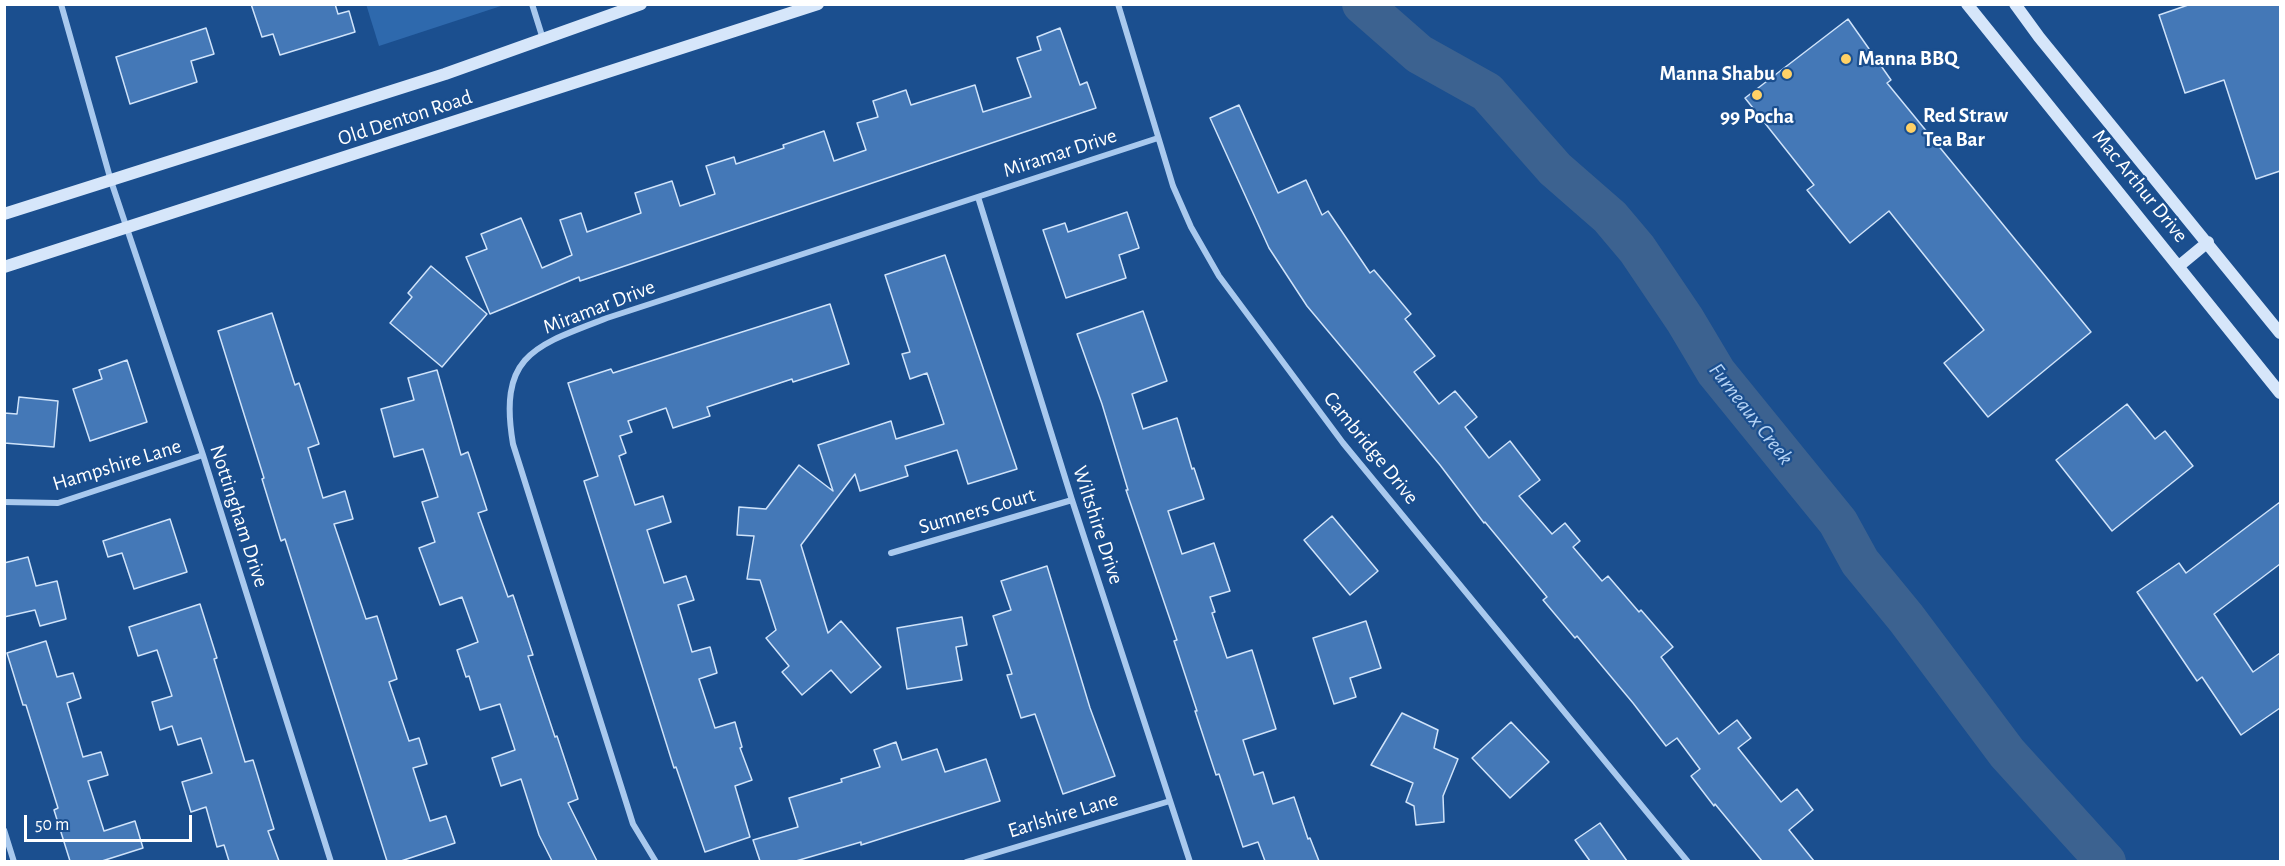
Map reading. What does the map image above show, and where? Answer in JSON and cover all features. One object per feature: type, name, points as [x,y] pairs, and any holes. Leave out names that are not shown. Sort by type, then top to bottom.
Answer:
[{"type":"main road","name":"Old Denton Road","points":[[4,214],[445,74],[641,4]]},
{"type":"main road","name":"Old Denton Road","points":[[4,267],[818,4]]},
{"type":"main road","name":"Mac Arthur Drive","points":[[1967,4],[2280,393]]},
{"type":"main road","name":"Mac Arthur Drive","points":[[2015,4],[2039,37],[2280,333]]},
{"type":"main road","points":[[2179,266],[2208,242]]},
{"type":"street","name":"Nottingham Drive","points":[[61,4],[126,229],[203,455],[332,861]]},
{"type":"street","points":[[532,4],[543,39]]},
{"type":"street","name":"Cambridge Drive","points":[[1118,4],[1173,186],[1191,227],[1219,276],[1343,443],[1688,861]]},
{"type":"street","name":"Miramar Drive","points":[[656,861],[633,824],[513,444],[508,415],[513,381],[520,365],[538,349],[557,337],[607,318],[1158,138]]},
{"type":"street","name":"Wiltshire Drive","points":[[978,197],[1072,500],[1190,861]]},
{"type":"street","name":"Hampshire Lane","points":[[4,502],[58,503],[203,455]]},
{"type":"street","name":"Sumners Court","points":[[891,553],[1072,500]]},
{"type":"street","name":"Earlshire Lane","points":[[966,861],[1170,801]]},
{"type":"street","points":[[4,830],[14,861]]},
{"type":"shaded area","points":[[366,4],[504,4],[504,5],[379,46]]},
{"type":"building","points":[[251,4],[335,4],[338,14],[349,11],[355,32],[280,55],[273,34],[262,37]]},
{"type":"building","points":[[2191,4],[2280,4],[2280,171],[2256,179],[2224,80],[2185,93],[2159,15]]},
{"type":"building","points":[[1848,19],[1891,80],[1887,83],[2091,332],[1988,417],[1944,363],[1984,330],[1889,211],[1850,243],[1807,190],[1814,185],[1745,98]]},
{"type":"building","points":[[206,28],[214,54],[191,61],[197,82],[130,104],[116,57]]},
{"type":"building","points":[[1060,28],[1080,85],[1087,82],[1096,108],[580,281],[579,277],[490,314],[466,257],[487,249],[481,234],[521,218],[542,268],[572,255],[560,220],[581,213],[587,232],[641,213],[635,193],[672,181],[680,206],[715,194],[706,166],[734,157],[736,164],[784,148],[783,145],[824,131],[834,161],[866,150],[857,123],[878,117],[873,101],[906,90],[911,105],[975,85],[983,112],[1031,97],[1017,58],[1041,50],[1037,37]]},
{"type":"building","points":[[1239,105],[1278,193],[1306,180],[1322,215],[1328,211],[1370,273],[1374,270],[1411,314],[1405,319],[1435,356],[1414,372],[1439,404],[1455,391],[1477,417],[1465,427],[1489,458],[1510,441],[1540,480],[1519,496],[1552,534],[1565,523],[1580,541],[1573,547],[1602,581],[1608,576],[1673,647],[1661,657],[1719,734],[1737,720],[1751,738],[1738,748],[1781,802],[1797,789],[1813,810],[1789,830],[1814,861],[1762,861],[1691,776],[1700,769],[1677,738],[1666,746],[1577,636],[1575,638],[1543,600],[1547,597],[1307,306],[1269,248],[1210,118]]},
{"type":"building","points":[[1127,212],[1139,248],[1119,255],[1126,278],[1066,298],[1043,230],[1065,223],[1068,232]]},
{"type":"building","points":[[945,255],[1017,469],[968,484],[957,450],[905,466],[908,476],[860,491],[855,474],[801,545],[828,633],[841,621],[881,667],[851,693],[831,670],[802,695],[782,672],[789,666],[766,638],[776,630],[760,580],[747,579],[754,536],[737,535],[739,507],[766,509],[799,465],[833,491],[818,445],[891,421],[896,439],[944,424],[927,373],[910,379],[902,354],[910,352],[885,275]]},
{"type":"building","points":[[431,266],[487,314],[442,367],[390,323],[412,297],[408,293]]},
{"type":"building","points":[[830,304],[849,364],[793,382],[792,379],[707,407],[710,416],[673,428],[666,408],[628,421],[632,432],[620,436],[626,453],[619,456],[635,505],[663,496],[671,522],[647,530],[664,583],[686,576],[694,600],[678,605],[692,652],[710,647],[717,673],[699,679],[715,728],[735,722],[742,747],[740,748],[752,780],[735,786],[750,837],[705,852],[676,767],[674,768],[584,481],[598,476],[568,383],[611,369],[613,373]]},
{"type":"building","points":[[1143,311],[1167,381],[1132,394],[1143,429],[1177,418],[1192,469],[1194,468],[1204,499],[1168,511],[1182,554],[1214,543],[1230,591],[1210,597],[1215,612],[1212,613],[1227,658],[1252,650],[1276,729],[1243,740],[1254,775],[1263,772],[1273,804],[1294,797],[1308,839],[1310,838],[1319,861],[1265,861],[1258,842],[1243,847],[1195,711],[1197,711],[1174,641],[1177,640],[1126,490],[1128,490],[1102,404],[1077,334]]},
{"type":"building","points":[[272,313],[295,385],[299,383],[319,444],[308,448],[323,498],[345,491],[353,519],[334,524],[366,619],[377,616],[397,679],[389,682],[409,741],[419,738],[427,764],[413,768],[430,821],[446,816],[455,843],[401,861],[387,861],[285,539],[281,541],[262,479],[264,478],[218,331]]},
{"type":"building","points":[[127,360],[147,422],[90,441],[73,389],[102,379],[99,370]]},
{"type":"building","points":[[437,370],[461,455],[468,452],[487,510],[478,513],[508,597],[513,595],[533,655],[528,656],[578,799],[568,803],[597,861],[552,861],[539,835],[521,779],[501,786],[492,758],[515,750],[500,704],[480,710],[469,676],[466,677],[457,650],[478,642],[462,597],[440,605],[419,548],[435,542],[422,502],[438,497],[423,449],[394,457],[381,409],[414,400],[408,378]]},
{"type":"building","points":[[19,397],[58,401],[54,447],[4,443],[4,413],[17,414]]},
{"type":"building","points":[[2127,404],[2155,439],[2165,431],[2193,466],[2112,531],[2056,460]]},
{"type":"building","points":[[2280,502],[2280,564],[2214,614],[2253,672],[2280,653],[2280,708],[2241,735],[2202,677],[2197,681],[2137,592],[2179,563],[2186,573]]},
{"type":"building","points":[[1332,516],[1378,571],[1350,595],[1304,540]]},
{"type":"building","points":[[170,519],[187,572],[134,589],[122,553],[108,557],[103,541]]},
{"type":"building","points":[[28,557],[36,586],[57,581],[66,619],[40,626],[35,610],[4,617],[4,563]]},
{"type":"building","points":[[1047,566],[1090,708],[1115,776],[1063,794],[1035,714],[1021,718],[1007,675],[1012,674],[993,616],[1011,610],[1001,581]]},
{"type":"building","points":[[200,604],[245,762],[253,760],[274,829],[268,831],[279,861],[229,861],[224,845],[217,847],[206,807],[191,812],[182,782],[212,773],[201,738],[178,745],[172,726],[160,730],[152,702],[172,696],[157,650],[138,656],[129,627]]},
{"type":"building","points":[[962,617],[967,645],[956,647],[962,680],[907,689],[897,628]]},
{"type":"building","points":[[1366,621],[1381,668],[1350,678],[1356,697],[1334,704],[1313,638]]},
{"type":"building","points":[[46,641],[57,677],[73,673],[81,698],[67,703],[83,757],[101,752],[108,775],[88,781],[104,831],[135,821],[143,848],[102,861],[70,861],[54,810],[58,808],[7,653]]},
{"type":"building","points":[[1402,713],[1438,730],[1434,748],[1458,759],[1443,796],[1444,822],[1416,825],[1414,806],[1406,802],[1413,783],[1371,765]]},
{"type":"building","points":[[1511,722],[1549,762],[1510,798],[1472,758]]},
{"type":"building","points":[[896,742],[902,760],[937,749],[945,772],[986,759],[1000,801],[861,845],[861,842],[796,861],[760,861],[753,840],[798,827],[789,798],[842,782],[841,779],[880,767],[874,750]]},
{"type":"building","points":[[1600,823],[1627,861],[1590,861],[1575,840]]},
{"type":"waterway","name":"Furneaux Creek","points":[[1362,4],[1419,54],[1487,92],[1555,169],[1610,217],[1637,249],[1685,320],[1716,372],[1838,522],[1860,562],[1906,618],[2007,753],[2106,862]]},
{"type":"place","name":"Manna BBQ","points":[[1846,59]]},
{"type":"place","name":"Manna Shabu","points":[[1787,74]]},
{"type":"place","name":"99 Pocha","points":[[1757,95]]},
{"type":"place","name":"Red Straw Tea Bar","points":[[1911,128]]}]
